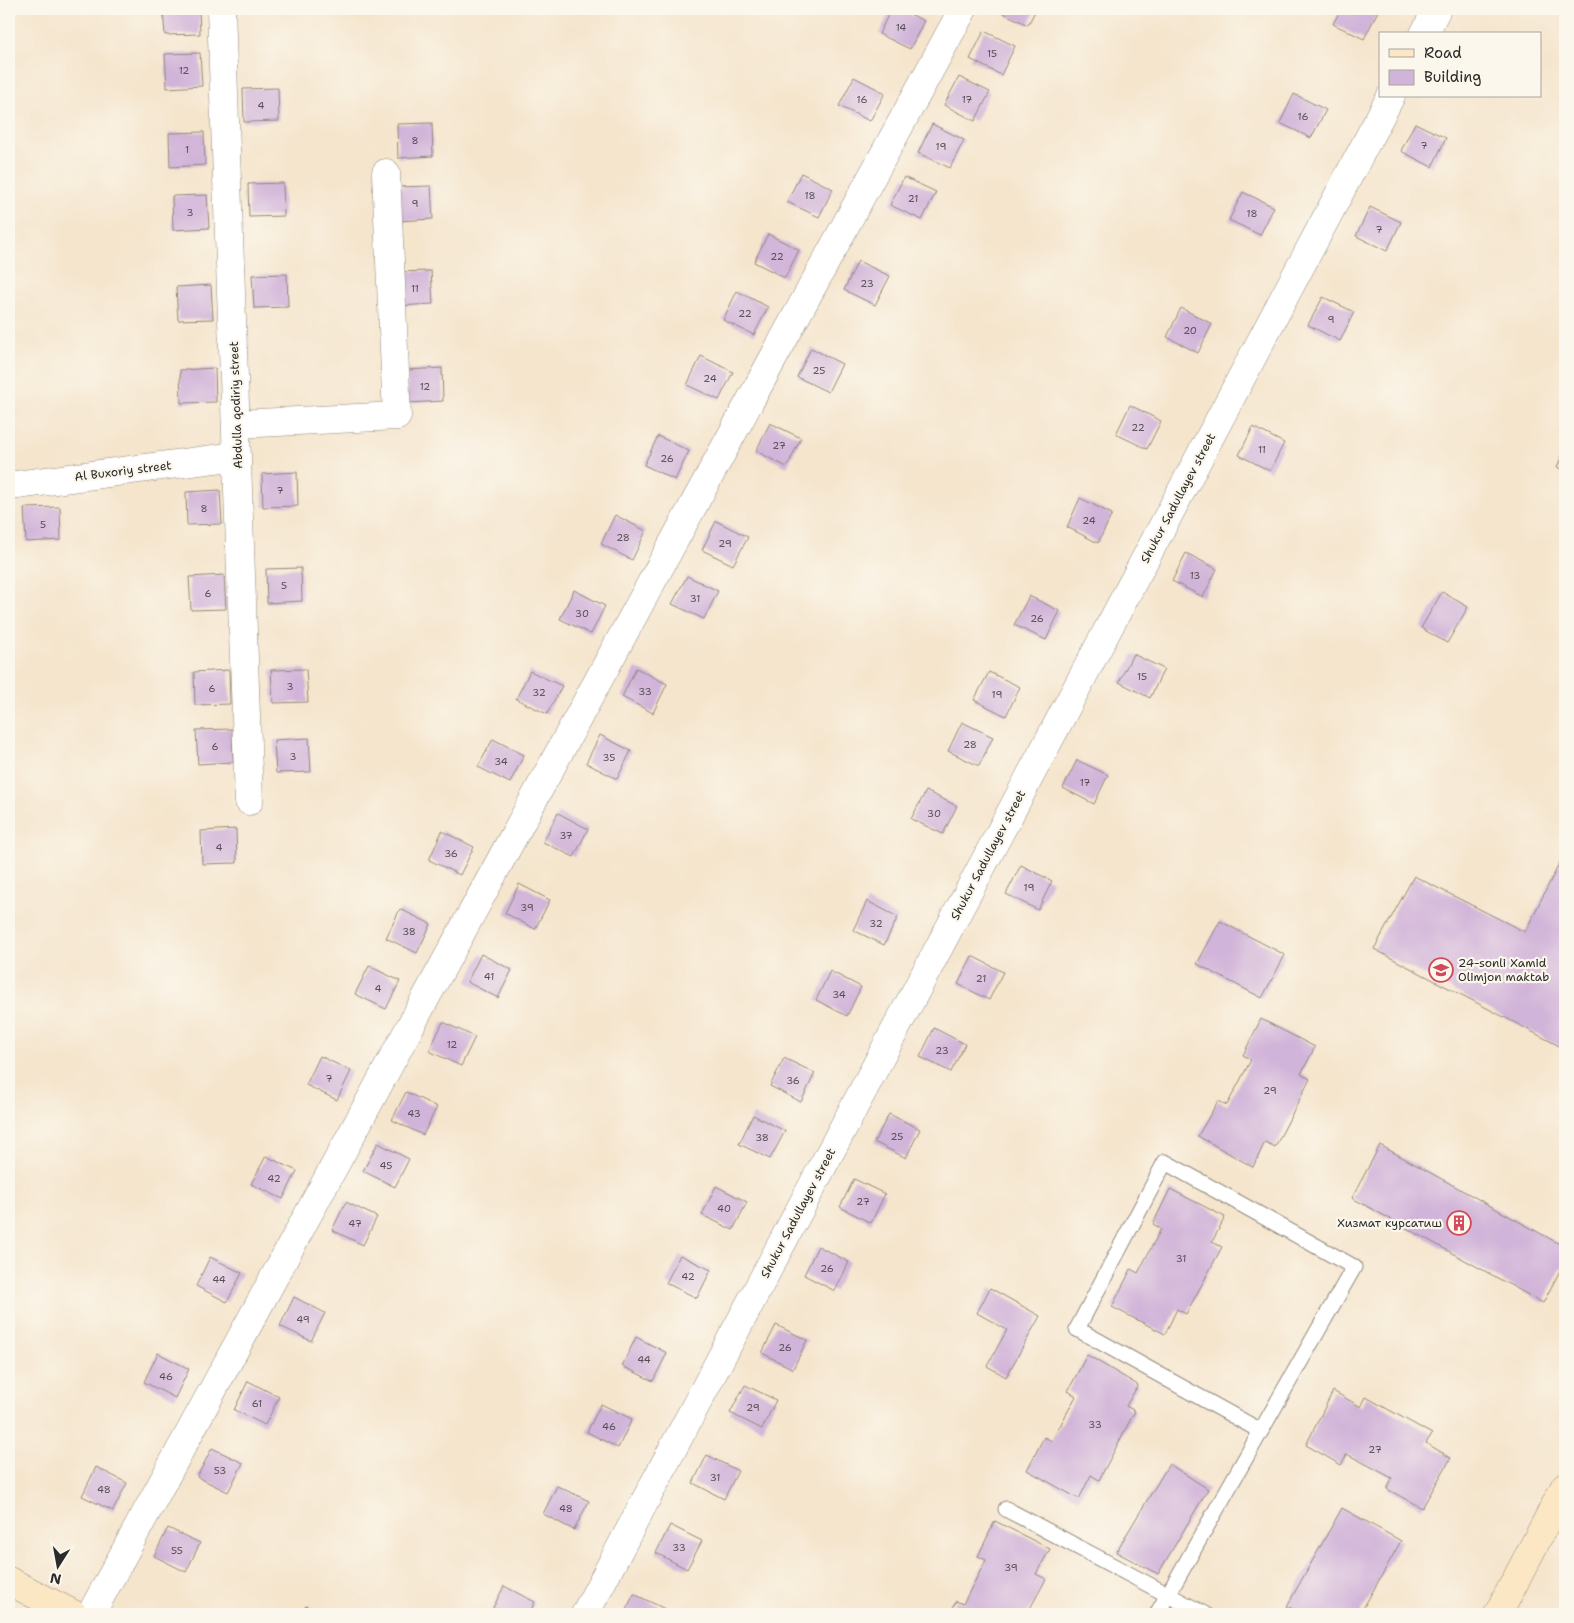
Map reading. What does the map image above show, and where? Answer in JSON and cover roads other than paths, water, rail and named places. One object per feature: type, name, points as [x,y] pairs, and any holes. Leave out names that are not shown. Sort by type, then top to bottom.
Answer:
[{"type":"street","name":"Abdulla qodiriy street","points":[[221,9],[250,801]]},
{"type":"street","points":[[91,1614],[963,9]]},
{"type":"street","points":[[1425,32],[1437,9]]},
{"type":"street","name":"Shukur Sadullayev street","points":[[584,1614],[1390,98]]},
{"type":"street","points":[[237,424],[397,416],[386,173]]},
{"type":"street","name":"Al Buxoriy street","points":[[9,486],[237,456]]},
{"type":"street","points":[[1498,1614],[1565,1486]]},
{"type":"street","points":[[9,1582],[45,1608],[73,1614]]},
{"type":"lane","points":[[1157,1614],[1354,1267],[1165,1162],[1077,1329],[1260,1430]]},
{"type":"lane","points":[[1006,1509],[1204,1614]]},
{"type":"place","name":"24-sonli Xamid Olimjon maktab","points":[[1441,970]]},
{"type":"place","name":"Хизмат курсатиш","points":[[1459,1223]]}]
